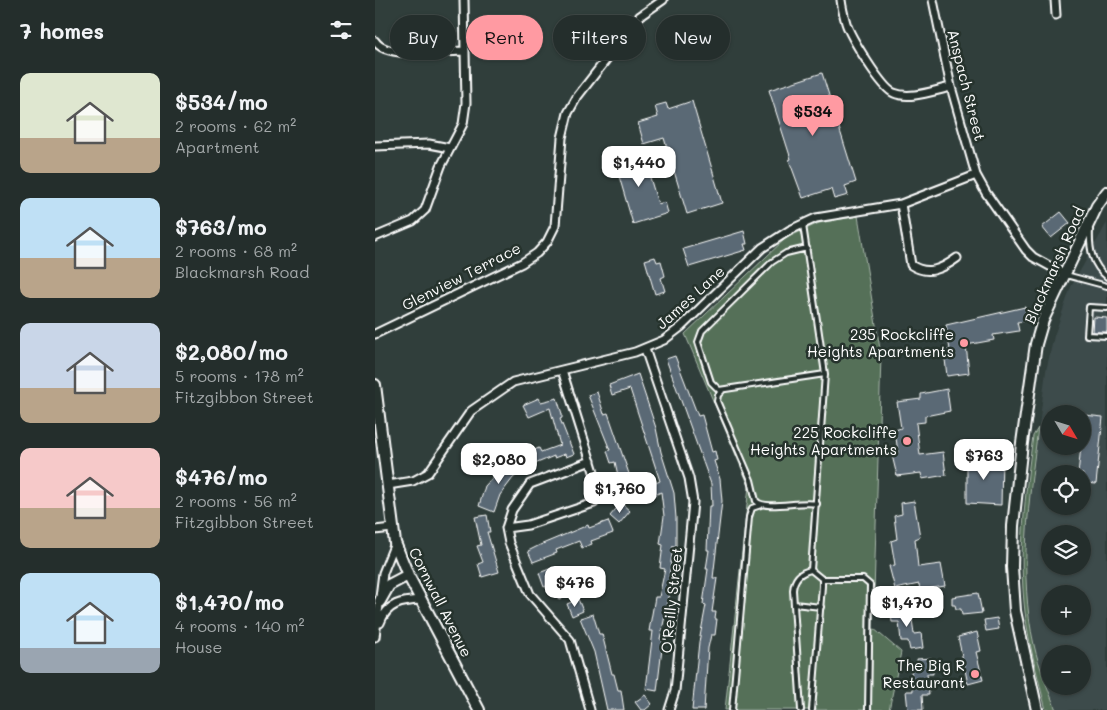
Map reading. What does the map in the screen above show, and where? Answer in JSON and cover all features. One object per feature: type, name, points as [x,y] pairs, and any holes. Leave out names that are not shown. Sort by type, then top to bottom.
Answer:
[{"type":"street","points":[[375,237],[410,222],[425,210],[441,166],[461,129],[466,114],[464,0]]},
{"type":"street","name":"Glenview Terrace","points":[[375,334],[522,263],[537,253],[547,242],[555,226],[562,138],[568,113],[577,98],[640,16],[663,0]]},
{"type":"street","points":[[841,0],[846,23],[853,40],[884,85],[893,93],[912,95],[951,87]]},
{"type":"street","name":"Anspach Street","points":[[933,0],[951,87],[976,175],[986,193],[1026,250],[1033,257],[1065,275]]},
{"type":"street","points":[[1055,0],[1056,16]]},
{"type":"street","points":[[375,41],[380,48],[395,52],[465,51]]},
{"type":"street","points":[[375,146],[429,144],[450,148]]},
{"type":"street","name":"James Lane","points":[[388,485],[413,481],[428,473],[463,421],[492,395],[513,382],[645,349],[670,336],[763,248],[777,237],[803,223],[816,218],[901,204],[976,175]]},
{"type":"street","name":"Blackmarsh Road","points":[[1037,710],[1015,611],[1012,567],[1013,526],[1036,344],[1043,320],[1090,220],[1107,192]]},
{"type":"street","points":[[901,204],[911,265],[928,272],[943,267],[957,258]]},
{"type":"street","name":"O'Reilly Street","points":[[645,349],[689,478],[693,502],[675,691],[669,710]]},
{"type":"street","points":[[506,528],[528,526],[596,502],[601,492],[562,370]]},
{"type":"street","name":"Cornwall Avenue","points":[[375,385],[395,543],[421,600],[479,710]]},
{"type":"street","points":[[590,710],[570,640],[530,594],[509,543],[506,528],[512,510],[530,484],[591,461]]},
{"type":"street","points":[[375,530],[392,528]]},
{"type":"street","points":[[375,637],[383,573],[395,543]]},
{"type":"street","points":[[381,601],[389,584],[408,574]]},
{"type":"street","points":[[375,637],[382,617],[391,606],[406,601],[421,600]]},
{"type":"lane","points":[[1090,220],[1089,245],[1092,259],[1107,277]]},
{"type":"lane","points":[[803,223],[825,374],[811,570]]},
{"type":"lane","points":[[807,248],[786,253],[773,262],[699,336],[699,348],[711,382],[715,388],[722,390],[825,374]]},
{"type":"lane","points":[[1065,275],[1107,286]]},
{"type":"lane","points":[[1107,308],[1089,307],[1087,335],[1107,336]]},
{"type":"lane","points":[[722,390],[718,395],[717,401],[751,480],[755,499],[761,505]]},
{"type":"lane","points":[[732,710],[749,517],[752,508],[761,505],[806,502],[817,504]]},
{"type":"lane","points":[[811,570],[822,579],[863,579],[870,585],[868,710]]},
{"type":"lane","points":[[801,710],[793,590],[797,578],[806,571],[811,570]]},
{"type":"lane","points":[[812,710],[822,579]]},
{"type":"lane","points":[[794,604],[821,607]]},
{"type":"shaded area","points":[[1107,223],[1107,710],[1056,710],[1051,695],[1091,695],[1091,645],[1041,645],[1041,666],[1034,646],[1027,604],[1027,521],[1041,410],[1041,455],[1091,455],[1091,405],[1042,405],[1046,371],[1054,336],[1071,287]]},
{"type":"green space","points":[[858,216],[881,355],[873,628],[901,652],[889,710],[725,710],[749,486],[685,334],[786,238],[819,223]]},
{"type":"green space","points":[[1038,428],[1031,482],[1026,564],[1029,618],[1041,670],[1041,690],[1025,612],[1022,568],[1025,502],[1033,436]]},
{"type":"green space","points":[[1042,695],[1050,695],[1056,710],[1046,710]]},
{"type":"building","points":[[822,73],[856,182],[845,186],[848,195],[834,199],[831,189],[803,198],[789,160],[791,159],[769,90]]},
{"type":"building","points":[[692,101],[722,203],[687,214],[664,138],[644,144],[638,123],[658,117],[655,106],[666,103],[668,109]]},
{"type":"building","points":[[642,151],[658,204],[665,202],[668,213],[633,224],[614,159]]},
{"type":"building","points":[[1061,212],[1070,223],[1051,238],[1042,227]]},
{"type":"building","points":[[744,231],[747,244],[744,244],[746,250],[689,267],[683,249]]},
{"type":"building","points":[[655,257],[657,262],[661,261],[665,276],[661,278],[665,291],[655,294],[645,260]]},
{"type":"building","name":"235 Rockcliffe Heights Apartments","points":[[1025,307],[1028,321],[1017,322],[1019,331],[993,335],[994,340],[966,345],[969,373],[947,376],[944,351],[950,350],[946,325]]},
{"type":"building","points":[[1094,317],[1107,318],[1107,332],[1093,332]]},
{"type":"building","points":[[675,356],[698,416],[702,415],[712,452],[715,451],[717,460],[714,461],[720,479],[722,501],[713,578],[717,578],[712,612],[716,612],[715,619],[717,619],[715,635],[711,635],[708,648],[704,710],[692,710],[699,642],[706,605],[703,604],[708,569],[706,569],[709,550],[707,550],[709,506],[712,506],[711,484],[666,359]]},
{"type":"building","points":[[638,374],[656,428],[661,452],[674,493],[676,518],[676,546],[673,546],[669,578],[673,579],[660,639],[663,640],[657,691],[646,689],[653,631],[649,631],[655,597],[659,597],[665,569],[660,568],[663,545],[660,544],[664,516],[661,492],[655,495],[651,485],[660,481],[630,389],[612,395],[609,385]]},
{"type":"building","name":"225 Rockcliffe Heights Apartments","points":[[947,389],[950,411],[925,416],[925,422],[916,423],[920,455],[943,452],[946,475],[922,479],[921,473],[897,476],[892,455],[898,453],[895,430],[901,428],[897,402],[921,399],[921,394]]},
{"type":"building","points":[[597,392],[604,414],[608,413],[636,494],[623,498],[615,462],[611,463],[607,451],[610,450],[588,395]]},
{"type":"building","points":[[539,398],[541,402],[557,398],[562,414],[560,419],[574,454],[566,457],[565,454],[554,458],[554,456],[530,466],[526,456],[532,451],[539,448],[541,452],[560,445],[550,408],[529,417],[523,405]]},
{"type":"building","points":[[1091,416],[1103,417],[1096,484],[1091,484],[1091,465],[1079,465],[1080,455],[1091,455]]},
{"type":"building","points":[[967,458],[1002,458],[1001,505],[967,503]]},
{"type":"building","points":[[508,461],[512,465],[517,461],[525,469],[513,478],[500,495],[494,512],[479,506],[485,486]]},
{"type":"building","points":[[914,501],[920,537],[915,539],[918,567],[941,564],[945,586],[920,590],[919,584],[895,589],[889,566],[895,565],[891,541],[897,539],[894,516],[902,514],[901,503]]},
{"type":"building","points":[[621,503],[630,511],[619,524],[610,516]]},
{"type":"building","points":[[487,515],[490,532],[487,532],[499,572],[482,577],[478,564],[483,562],[477,546],[481,545],[475,517]]},
{"type":"building","points":[[608,521],[613,533],[591,541],[592,544],[582,548],[579,541],[556,550],[557,553],[533,562],[528,551],[588,525],[589,528]]},
{"type":"building","points":[[552,568],[559,587],[563,584],[569,595],[559,600],[551,584],[544,587],[539,573]]},
{"type":"building","points":[[978,593],[982,613],[962,615],[961,609],[956,609],[955,605],[952,605],[952,597]]},
{"type":"building","points":[[578,599],[583,611],[572,616],[567,604]]},
{"type":"building","points":[[905,607],[905,613],[911,612],[914,634],[921,633],[923,648],[910,650],[908,641],[901,641],[899,622],[892,622],[890,608]]},
{"type":"building","points":[[593,614],[599,634],[602,634],[612,674],[614,674],[618,690],[621,690],[624,710],[607,710],[594,652],[580,618]]},
{"type":"building","points":[[997,618],[999,629],[986,631],[984,620]]},
{"type":"building","points":[[977,632],[981,651],[976,652],[983,680],[968,684],[958,637]]},
{"type":"building","points":[[932,658],[933,674],[927,674],[929,695],[922,695],[923,710],[908,710],[906,691],[913,691],[911,670],[918,668],[917,659]]},
{"type":"building","points":[[645,695],[652,704],[645,710],[641,710],[635,702]]},
{"type":"place","name":"235 Rockcliffe Heights Apartments","points":[[964,343]]},
{"type":"place","name":"225 Rockcliffe Heights Apartments","points":[[907,441]]},
{"type":"place","name":"The Big R Restaurant","points":[[975,674]]}]
